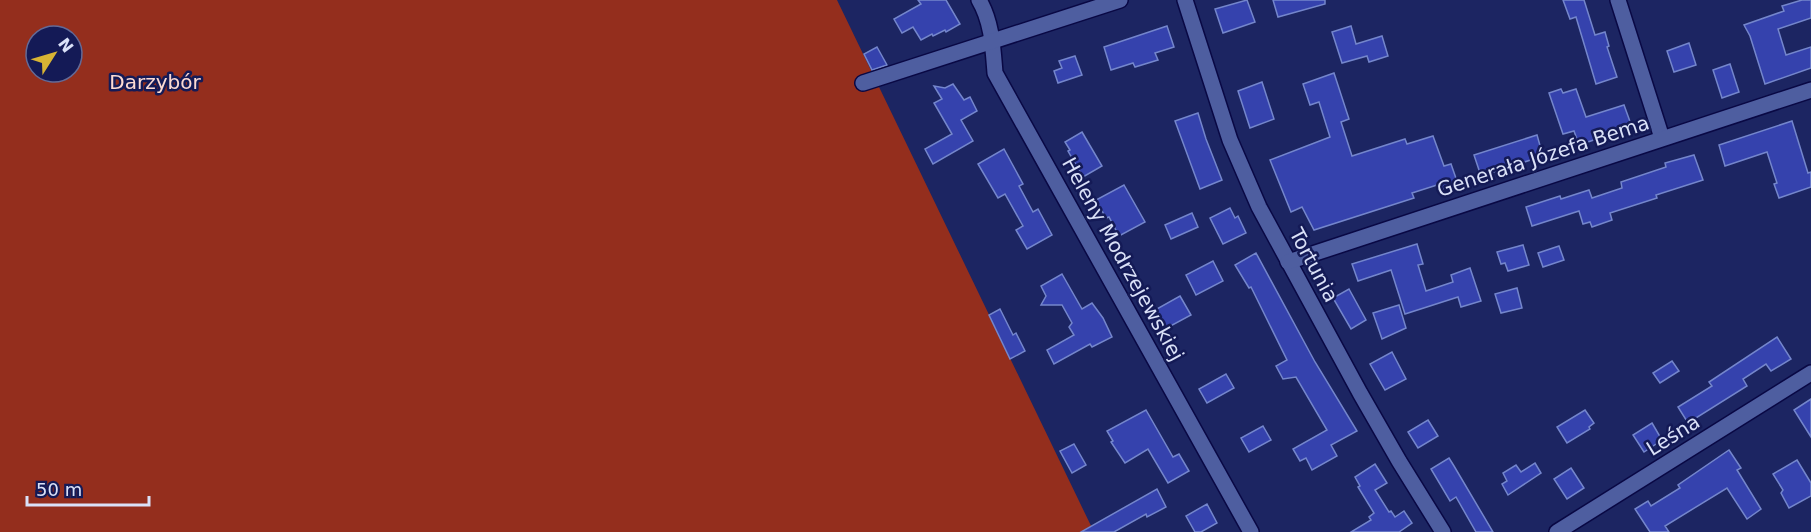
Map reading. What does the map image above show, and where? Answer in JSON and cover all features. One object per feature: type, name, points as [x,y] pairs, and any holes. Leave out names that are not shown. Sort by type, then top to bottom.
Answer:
[{"type":"street","name":"Heleny Modrzejewskiej","points":[[979,0],[985,10],[993,42],[995,73],[1251,532]]},
{"type":"street","points":[[863,83],[1120,0]]},
{"type":"street","name":"Tortunia","points":[[1185,0],[1230,140],[1259,207],[1365,403],[1443,532]]},
{"type":"street","points":[[1618,0],[1662,138]]},
{"type":"street","name":"Generała Józefa Bema","points":[[1288,262],[1811,90]]},
{"type":"street","name":"Leśna","points":[[1557,532],[1811,373]]},
{"type":"green space","name":"Darzybór","points":[[0,0],[837,0],[1094,532],[0,532]]},
{"type":"building","points":[[918,0],[946,0],[960,24],[946,32],[945,30],[933,36],[932,34],[921,40],[913,27],[902,33],[894,19],[921,4]]},
{"type":"building","points":[[1247,0],[1255,22],[1223,33],[1215,9]]},
{"type":"building","points":[[1273,0],[1325,0],[1325,4],[1278,17]]},
{"type":"building","points":[[1563,0],[1584,0],[1595,35],[1605,32],[1609,46],[1607,47],[1617,77],[1596,84],[1576,17],[1570,19]]},
{"type":"building","points":[[1802,0],[1811,0],[1811,18],[1778,29],[1786,55],[1811,47],[1811,68],[1765,84],[1750,36],[1744,25],[1784,11],[1782,6]]},
{"type":"building","points":[[1167,26],[1174,47],[1155,53],[1158,60],[1135,67],[1133,63],[1111,70],[1104,47]]},
{"type":"building","points":[[1351,26],[1356,44],[1382,36],[1388,56],[1369,62],[1367,56],[1342,63],[1332,32]]},
{"type":"building","points":[[1689,43],[1696,65],[1674,72],[1667,51]]},
{"type":"building","points":[[877,47],[887,65],[872,70],[864,54]]},
{"type":"building","points":[[1075,56],[1082,75],[1058,83],[1054,71],[1062,68],[1059,61]]},
{"type":"building","points":[[1730,64],[1739,92],[1722,98],[1713,70]]},
{"type":"building","points":[[1334,73],[1349,119],[1341,122],[1352,156],[1405,139],[1407,144],[1433,136],[1444,166],[1451,164],[1458,184],[1438,191],[1437,185],[1412,193],[1414,198],[1314,230],[1302,207],[1291,212],[1270,160],[1330,137],[1319,102],[1310,105],[1303,84]]},
{"type":"building","points":[[1262,82],[1274,119],[1250,128],[1238,91]]},
{"type":"building","points":[[953,84],[964,100],[970,97],[977,111],[961,120],[973,141],[933,164],[925,149],[952,134],[934,103],[942,99],[934,86],[945,88]]},
{"type":"building","points":[[1561,89],[1563,93],[1576,89],[1586,117],[1624,105],[1632,127],[1579,145],[1574,131],[1563,134],[1549,93]]},
{"type":"building","points":[[1198,113],[1222,180],[1200,189],[1175,121]]},
{"type":"building","points":[[1792,121],[1808,173],[1811,172],[1811,187],[1779,198],[1774,184],[1777,183],[1767,152],[1725,166],[1719,145]]},
{"type":"building","points":[[1082,132],[1102,166],[1083,177],[1065,142]]},
{"type":"building","points":[[1537,135],[1543,156],[1481,176],[1474,155]]},
{"type":"building","points":[[1004,149],[1023,184],[1019,186],[1033,212],[1038,209],[1052,235],[1027,249],[1016,230],[1023,226],[1005,194],[998,198],[978,164]]},
{"type":"building","points":[[1694,155],[1703,180],[1610,213],[1612,220],[1592,227],[1590,222],[1583,224],[1579,211],[1532,226],[1526,207],[1589,190],[1592,198],[1622,188],[1621,182],[1666,167],[1665,163]]},
{"type":"building","points":[[1124,185],[1145,222],[1119,236],[1109,217],[1106,218],[1096,200]]},
{"type":"building","points":[[1230,208],[1235,218],[1238,216],[1246,233],[1223,244],[1210,218]]},
{"type":"building","points":[[1192,213],[1198,227],[1171,239],[1165,225]]},
{"type":"building","points":[[1417,244],[1423,264],[1418,265],[1426,291],[1453,282],[1451,275],[1470,268],[1481,301],[1461,307],[1458,297],[1405,314],[1391,270],[1358,281],[1352,264]]},
{"type":"building","points":[[1523,245],[1529,265],[1508,271],[1505,263],[1501,264],[1497,252]]},
{"type":"building","points":[[1559,246],[1564,260],[1543,267],[1538,253]]},
{"type":"building","points":[[1256,253],[1315,362],[1357,431],[1331,445],[1337,456],[1312,470],[1306,458],[1300,461],[1293,449],[1327,430],[1296,377],[1283,379],[1276,366],[1287,360],[1251,287],[1249,288],[1235,265]]},
{"type":"building","points":[[1213,261],[1223,281],[1196,295],[1186,275]]},
{"type":"building","points":[[1062,274],[1082,309],[1092,303],[1103,318],[1112,337],[1092,347],[1090,344],[1054,364],[1047,350],[1074,335],[1069,327],[1072,323],[1062,305],[1041,305],[1046,296],[1041,286]]},
{"type":"building","points":[[1517,288],[1522,308],[1501,313],[1495,294]]},
{"type":"building","points":[[1349,289],[1366,320],[1351,329],[1333,298]]},
{"type":"building","points":[[1180,296],[1191,315],[1165,329],[1155,310]]},
{"type":"building","points":[[1399,305],[1406,328],[1382,339],[1373,313]]},
{"type":"building","points":[[1000,309],[1013,335],[1016,333],[1025,351],[1010,359],[989,315]]},
{"type":"building","points":[[1777,337],[1791,359],[1771,371],[1766,364],[1743,379],[1747,386],[1688,423],[1678,407],[1712,386],[1709,382]]},
{"type":"building","points":[[1392,352],[1406,379],[1385,390],[1370,364]]},
{"type":"building","points":[[1672,361],[1679,371],[1660,383],[1653,373]]},
{"type":"building","points":[[1226,374],[1234,388],[1207,403],[1199,389]]},
{"type":"building","points":[[1811,399],[1811,437],[1794,410]]},
{"type":"building","points":[[1146,410],[1173,457],[1179,454],[1189,471],[1168,483],[1148,449],[1125,463],[1111,442],[1113,441],[1107,431]]},
{"type":"building","points":[[1585,410],[1594,423],[1589,427],[1590,429],[1567,443],[1557,427]]},
{"type":"building","points":[[1428,420],[1438,436],[1418,448],[1408,432]]},
{"type":"building","points":[[1652,423],[1662,440],[1644,452],[1633,435]]},
{"type":"building","points":[[1263,426],[1271,440],[1249,452],[1241,438]]},
{"type":"building","points":[[1074,444],[1086,465],[1072,473],[1060,451]]},
{"type":"building","points":[[1729,450],[1741,468],[1737,470],[1761,509],[1747,519],[1727,488],[1665,526],[1669,532],[1650,532],[1635,509],[1648,501],[1651,506],[1680,488],[1678,485]]},
{"type":"building","points":[[1449,458],[1493,532],[1476,532],[1456,497],[1450,501],[1431,469]]},
{"type":"building","points":[[1797,460],[1811,483],[1811,496],[1789,508],[1781,493],[1783,490],[1773,474]]},
{"type":"building","points":[[1535,463],[1541,473],[1508,495],[1502,484],[1507,481],[1503,473],[1516,465],[1521,472]]},
{"type":"building","points":[[1375,464],[1387,483],[1375,490],[1389,512],[1391,511],[1395,517],[1404,511],[1412,523],[1399,532],[1351,532],[1371,520],[1369,517],[1374,513],[1358,487],[1360,486],[1355,477]]},
{"type":"building","points":[[1571,468],[1584,488],[1567,499],[1554,479]]},
{"type":"building","points":[[1157,489],[1166,507],[1147,517],[1146,514],[1114,532],[1081,532]]},
{"type":"building","points":[[1207,504],[1217,523],[1201,532],[1195,532],[1186,516]]}]
